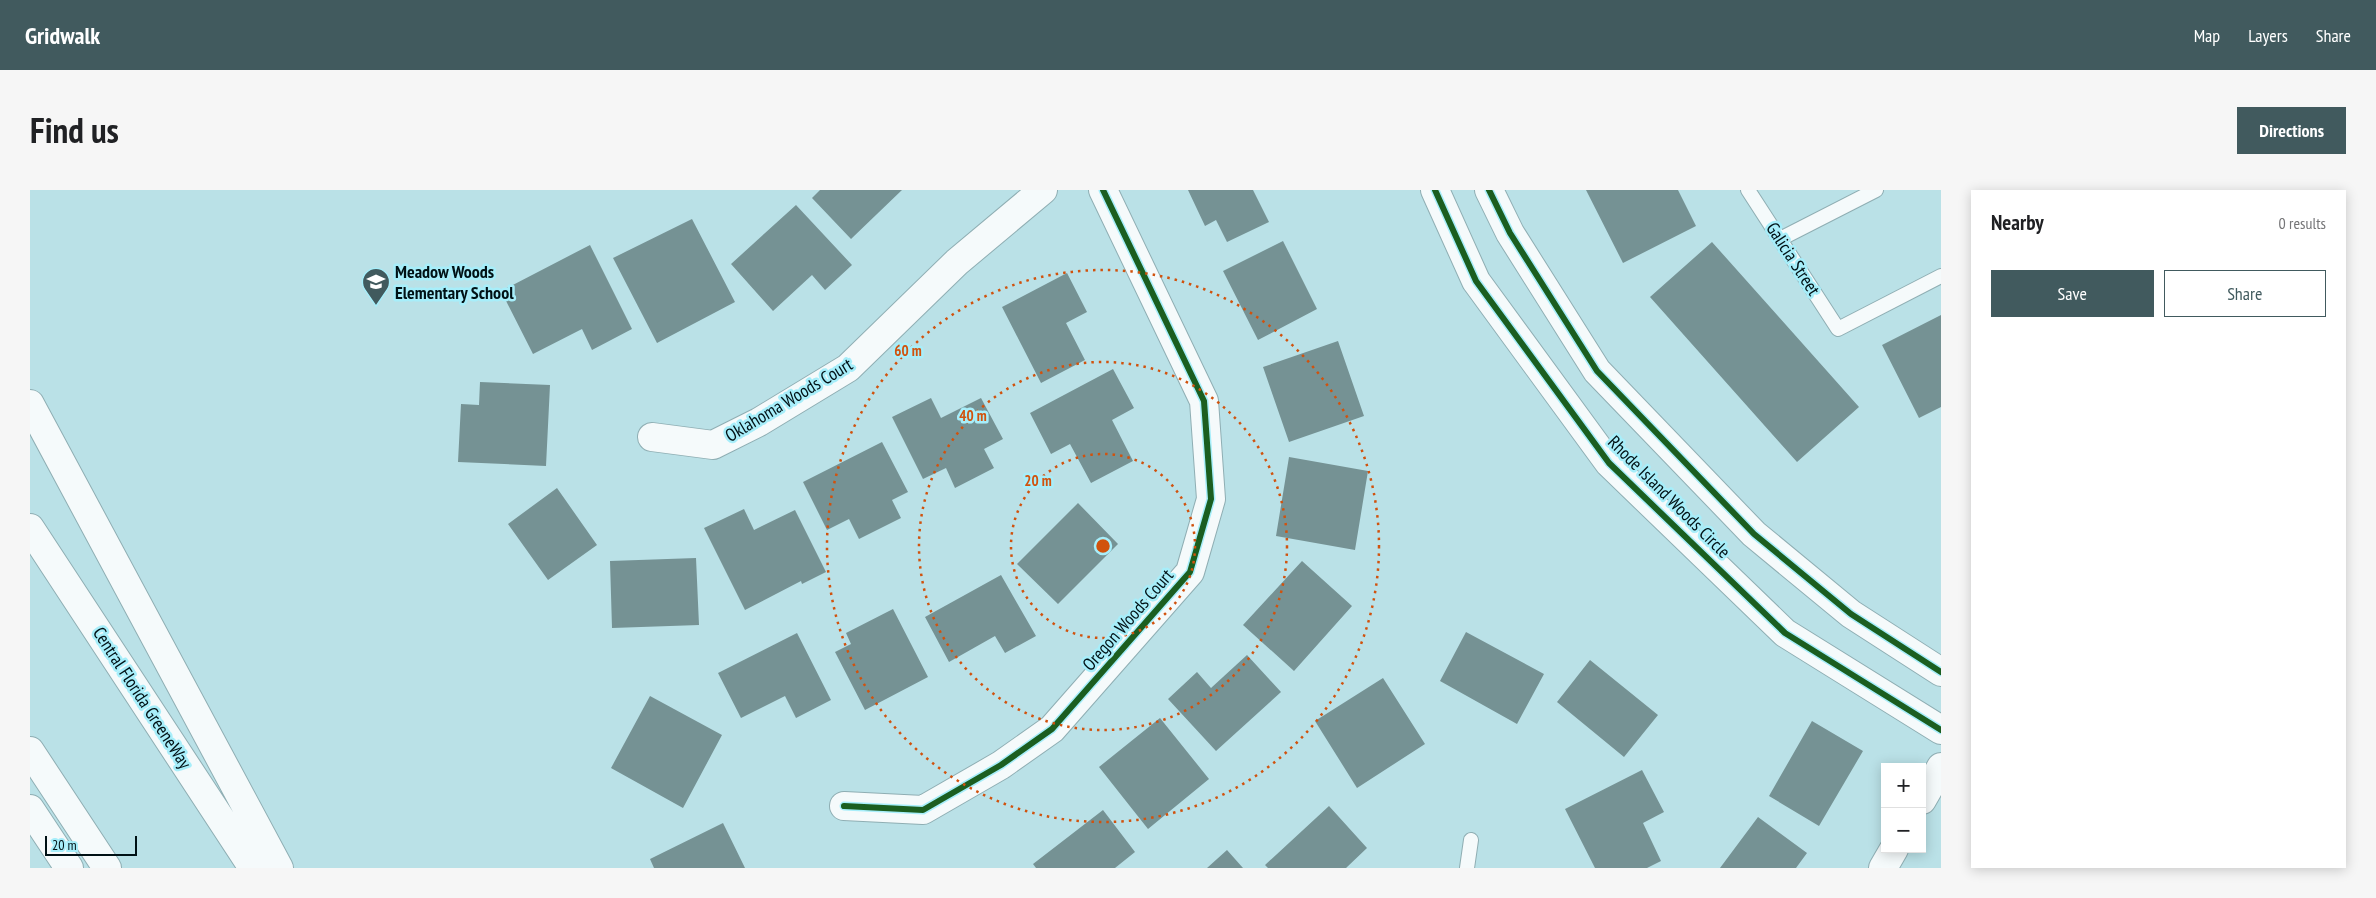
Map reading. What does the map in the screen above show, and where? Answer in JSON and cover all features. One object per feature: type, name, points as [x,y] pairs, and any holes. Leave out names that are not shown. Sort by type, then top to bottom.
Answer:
[{"type":"main road","name":"Oklahoma Woods Court","points":[[652,438],[713,446],[759,422],[848,368],[958,262],[1043,190]]},
{"type":"main road","name":"Oregon Woods Court","points":[[844,806],[923,810],[1001,765],[1052,729],[1190,572],[1210,498],[1204,401],[1102,190]]},
{"type":"main road","name":"Rhode Island Woods Circle","points":[[1435,190],[1476,282],[1609,464],[1785,633],[1941,730]]},
{"type":"main road","name":"Rhode Island Woods Circle","points":[[1489,190],[1510,233],[1597,371],[1754,534],[1851,614],[1941,672]]},
{"type":"main road","points":[[30,404],[279,868]]},
{"type":"main road","name":"Central Florida GreeneWay","points":[[30,528],[253,868]]},
{"type":"main road","points":[[30,751],[106,868]]},
{"type":"main road","points":[[1926,793],[1941,767]]},
{"type":"main road","points":[[30,809],[69,868]]},
{"type":"main road","points":[[1883,868],[1892,853]]},
{"type":"lane","name":"Galicia Street","points":[[1748,190],[1838,329],[1941,276]]},
{"type":"lane","points":[[1780,239],[1876,190]]},
{"type":"lane","points":[[1467,868],[1471,840]]},
{"type":"building","points":[[820,190],[902,190],[851,239],[812,198]]},
{"type":"building","points":[[1188,190],[1253,190],[1269,222],[1227,242],[1216,220],[1205,226]]},
{"type":"building","points":[[1586,190],[1678,190],[1696,226],[1623,263]]},
{"type":"building","points":[[796,205],[852,265],[825,290],[812,275],[773,311],[731,264]]},
{"type":"building","points":[[692,219],[735,302],[657,343],[613,258]]},
{"type":"building","points":[[1283,241],[1317,309],[1258,340],[1223,271]]},
{"type":"building","points":[[1712,242],[1859,407],[1797,462],[1650,297]]},
{"type":"building","points":[[590,245],[632,329],[592,350],[582,329],[533,354],[501,291]]},
{"type":"building","points":[[1067,273],[1087,312],[1066,323],[1085,360],[1041,383],[1002,307]]},
{"type":"building","points":[[1941,315],[1941,407],[1919,418],[1882,345]]},
{"type":"building","points":[[1338,341],[1364,416],[1289,442],[1263,367]]},
{"type":"building","points":[[1113,369],[1134,408],[1112,420],[1133,461],[1091,483],[1070,444],[1051,454],[1030,413]]},
{"type":"building","points":[[480,382],[550,385],[546,466],[458,462],[461,404],[479,405]]},
{"type":"building","points":[[931,398],[941,418],[981,398],[1003,439],[984,449],[994,468],[955,488],[946,468],[923,479],[892,417]]},
{"type":"building","points":[[882,442],[908,492],[892,500],[901,518],[859,539],[849,519],[827,530],[803,482]]},
{"type":"building","points":[[1289,457],[1368,471],[1355,550],[1276,536]]},
{"type":"building","points":[[557,488],[597,545],[548,580],[508,524]]},
{"type":"building","points":[[1078,503],[1118,544],[1058,604],[1017,564]]},
{"type":"building","points":[[744,509],[754,530],[795,510],[826,572],[802,584],[801,581],[745,610],[704,528]]},
{"type":"building","points":[[696,558],[699,625],[612,628],[610,561]]},
{"type":"building","points":[[1302,561],[1352,606],[1294,671],[1243,625]]},
{"type":"building","points":[[1001,575],[1036,636],[1005,653],[995,636],[949,662],[925,617]]},
{"type":"building","points":[[893,609],[928,677],[865,710],[835,652],[851,644],[846,633]]},
{"type":"building","points":[[1466,632],[1544,674],[1517,724],[1440,681]]},
{"type":"building","points":[[797,633],[831,700],[796,718],[785,696],[741,718],[718,673]]},
{"type":"building","points":[[1247,655],[1281,692],[1216,751],[1168,699],[1197,672],[1211,688]]},
{"type":"building","points":[[1590,660],[1658,715],[1624,757],[1557,702]]},
{"type":"building","points":[[1383,678],[1425,744],[1357,788],[1315,721]]},
{"type":"building","points":[[650,696],[722,735],[683,808],[611,768]]},
{"type":"building","points":[[1160,718],[1209,779],[1148,829],[1099,767]]},
{"type":"building","points":[[1812,721],[1863,751],[1819,826],[1769,796]]},
{"type":"building","points":[[1642,770],[1664,812],[1643,823],[1661,861],[1647,868],[1595,868],[1565,809]]},
{"type":"building","points":[[1329,806],[1367,848],[1346,868],[1268,868],[1265,865]]},
{"type":"building","points":[[1103,810],[1135,852],[1115,868],[1036,868],[1033,864]]},
{"type":"building","points":[[1758,817],[1807,853],[1796,868],[1720,868]]},
{"type":"building","points":[[723,823],[745,868],[654,868],[650,859]]},
{"type":"building","points":[[1227,850],[1243,868],[1207,868]]},
{"type":"cycle path","points":[[844,806],[923,810],[1001,765],[1052,729],[1190,572],[1211,499],[1204,401],[1103,190]]},
{"type":"cycle path","points":[[1435,190],[1476,281],[1609,463],[1785,633],[1941,730]]},
{"type":"cycle path","points":[[1489,190],[1510,233],[1597,371],[1754,534],[1851,614],[1941,672]]},
{"type":"place","name":"Meadow Woods Elementary School","points":[[376,306]]}]
